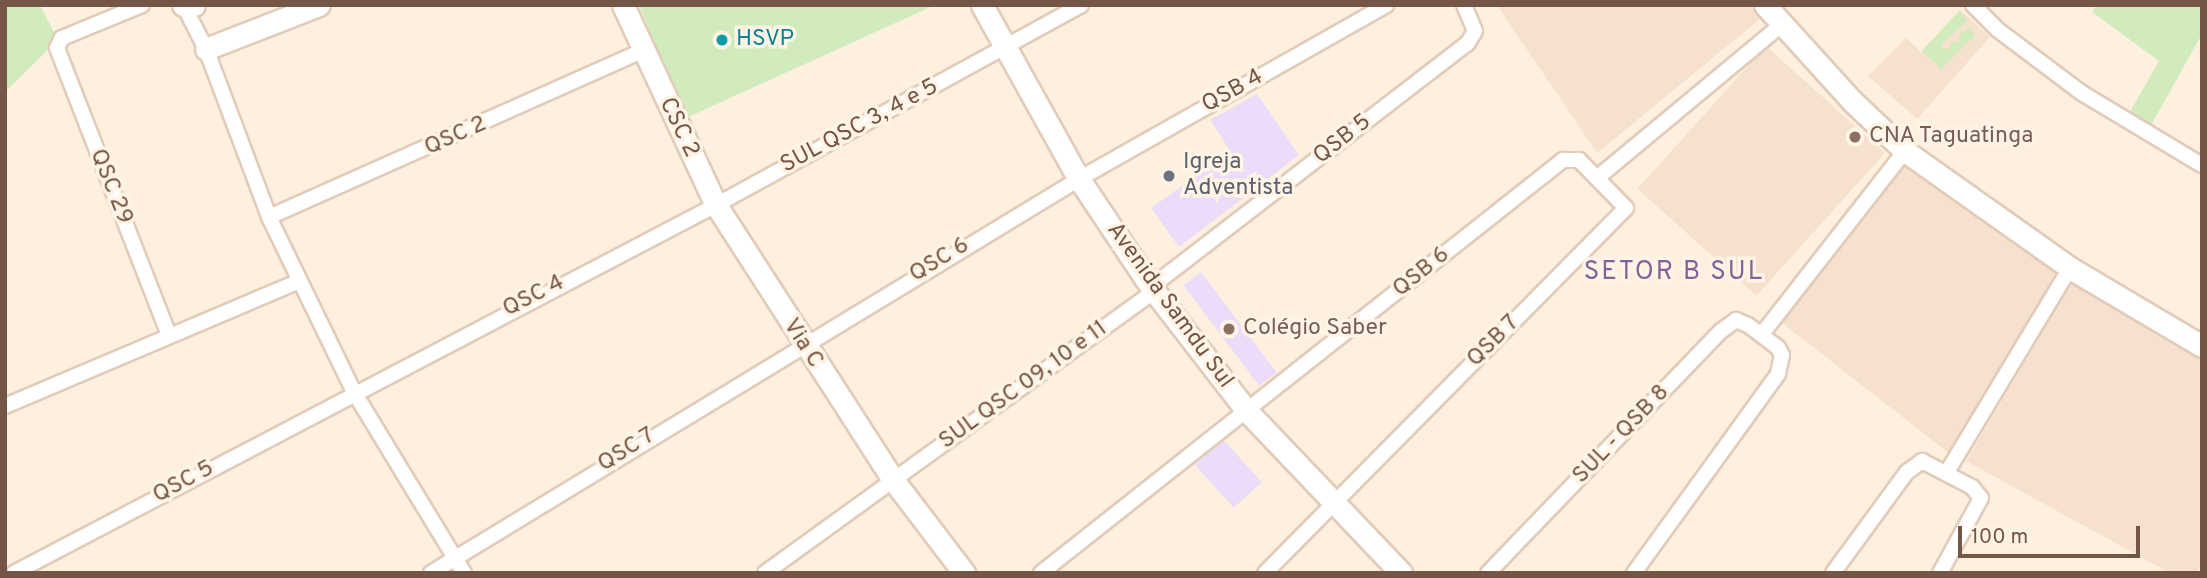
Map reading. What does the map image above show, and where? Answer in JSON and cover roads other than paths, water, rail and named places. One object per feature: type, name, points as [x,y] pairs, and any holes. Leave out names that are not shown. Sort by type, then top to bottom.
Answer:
[{"type":"main road","points":[[206,50],[319,5]]},
{"type":"main road","name":"CSC 2","points":[[623,5],[641,51],[716,205]]},
{"type":"main road","name":"Avenida Samdu Sul","points":[[982,5],[1004,50],[1079,179],[1153,289],[1246,410],[1333,505],[1401,573]]},
{"type":"main road","points":[[1765,5],[1780,26],[1905,151],[2070,268],[2202,346]]},
{"type":"main road","name":"Via C","points":[[716,205],[801,344],[894,481],[964,573]]},
{"type":"street","name":"QSC 29","points":[[142,5],[62,38],[58,56],[169,336]]},
{"type":"street","name":"SUL QSC 3, 4 e 5","points":[[716,205],[1004,50],[1081,5]]},
{"type":"street","name":"QSB 4","points":[[1079,179],[1386,5]]},
{"type":"street","name":"QSB 5","points":[[1153,289],[1467,44],[1475,31],[1464,5]]},
{"type":"street","points":[[1973,5],[1998,30],[2082,93],[2202,165]]},
{"type":"street","points":[[187,6],[269,218],[299,281],[354,392],[464,573]]},
{"type":"street","points":[[1597,178],[1780,26]]},
{"type":"street","name":"QSC 2","points":[[269,218],[641,51]]},
{"type":"street","points":[[1634,573],[1777,374],[1782,355],[1762,334],[1905,151]]},
{"type":"street","name":"QSB 6","points":[[1041,573],[1563,160],[1579,160],[1597,178]]},
{"type":"street","name":"QSB 7","points":[[1333,505],[1626,208],[1597,178]]},
{"type":"street","name":"QSC 6","points":[[801,344],[1079,179]]},
{"type":"street","name":"QSC 4","points":[[354,392],[716,205]]},
{"type":"street","points":[[1947,472],[2070,268]]},
{"type":"street","points":[[5,406],[299,281]]},
{"type":"street","name":"SUL QSC 09, 10 e 11","points":[[765,573],[1153,289]]},
{"type":"street","name":"SUL - QSB 8","points":[[1488,573],[1729,324],[1736,320],[1762,334]]},
{"type":"street","name":"QSC 7","points":[[431,573],[801,344]]},
{"type":"street","name":"QSC 5","points":[[13,573],[354,392]]},
{"type":"street","points":[[1833,573],[1914,465],[1922,461],[1947,472],[1982,498],[1940,573]]},
{"type":"street","points":[[1265,573],[1333,505]]},
{"type":"place","name":"HSVP","points":[[722,40]]},
{"type":"place","name":"CNA Taguatinga","points":[[1855,137]]},
{"type":"place","name":"Igreja Adventista","points":[[1169,176]]},
{"type":"place","name":"Colégio Saber","points":[[1229,329]]},
{"type":"district","name":"SETOR B SUL","points":[[1674,273]]}]
